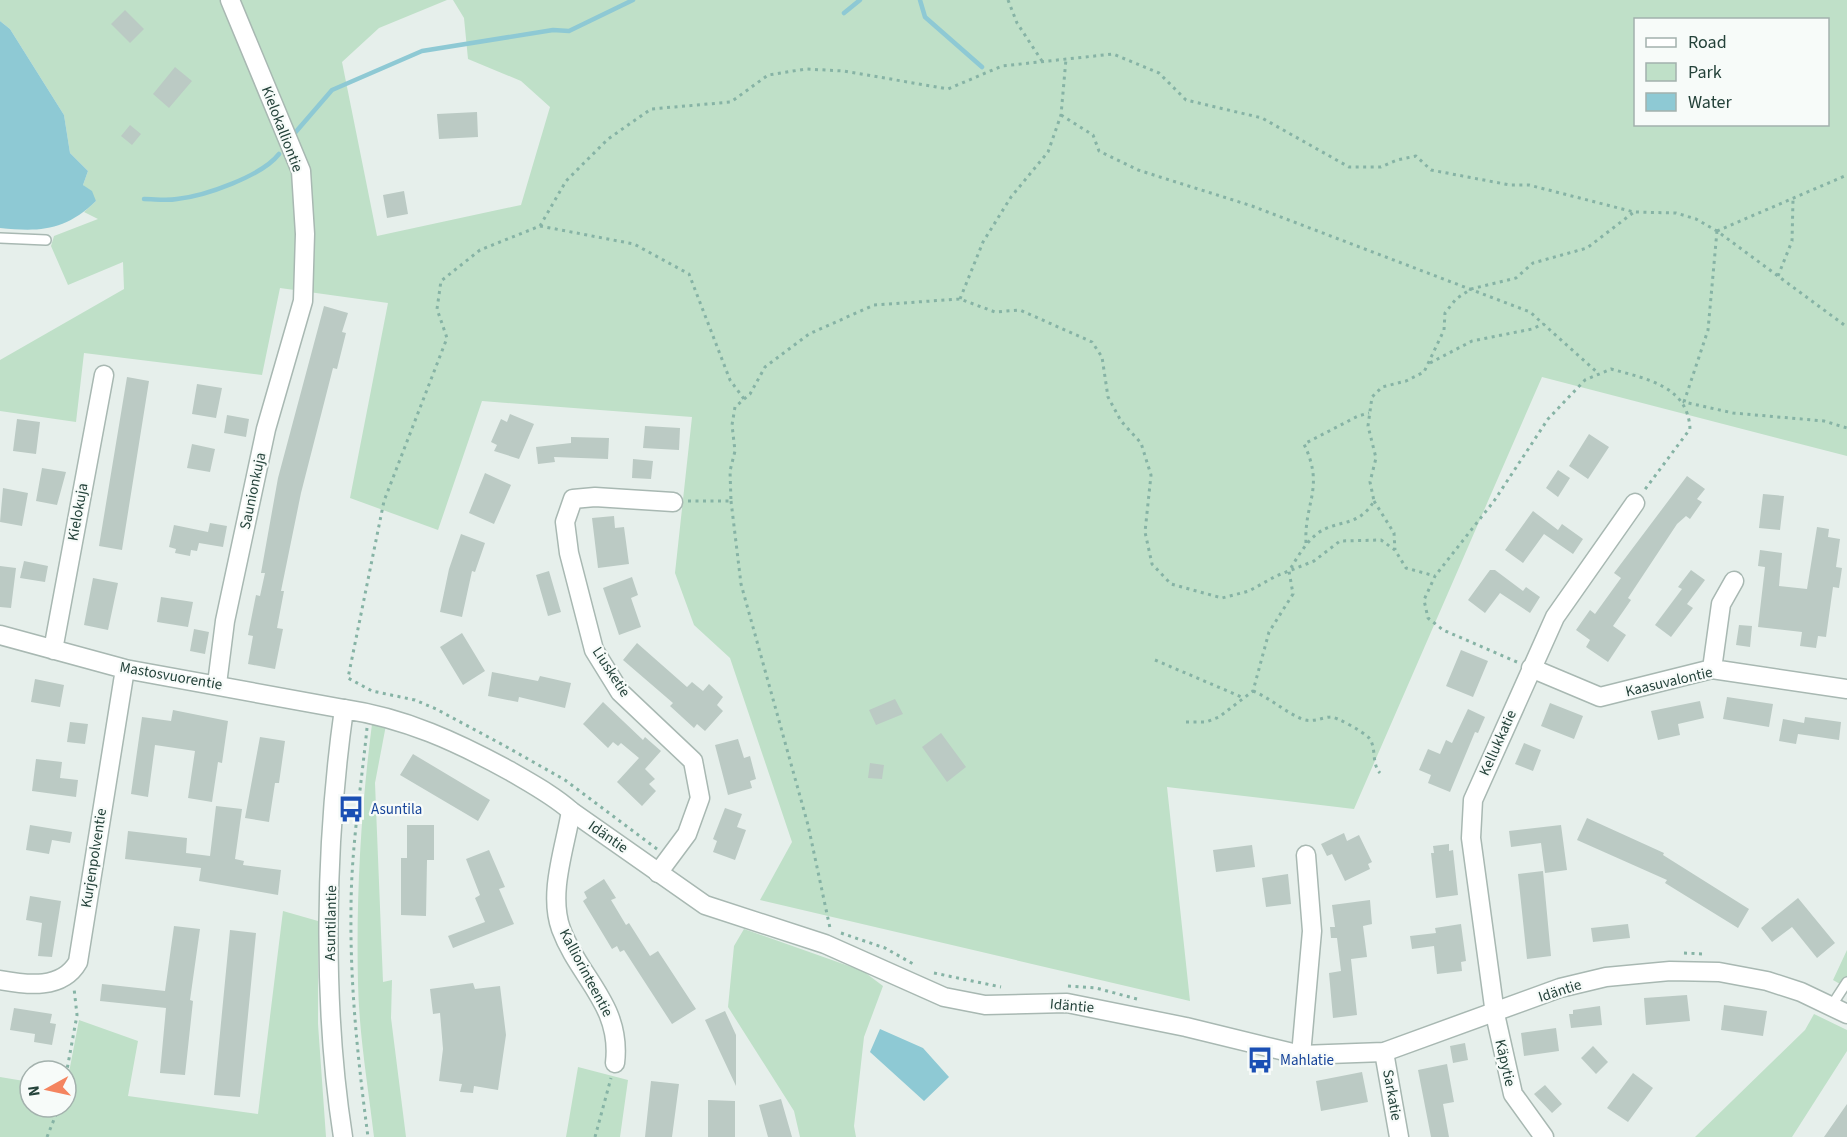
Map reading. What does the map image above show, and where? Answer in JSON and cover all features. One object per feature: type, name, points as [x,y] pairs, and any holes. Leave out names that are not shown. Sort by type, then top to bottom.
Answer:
[{"type":"street","name":"Kielokalliontie","points":[[230,0],[301,171],[305,234],[303,301]]},
{"type":"street","name":"Saunionkuja","points":[[217,684],[225,621],[266,429],[303,301]]},
{"type":"street","name":"Kielokuja","points":[[53,650],[104,375]]},
{"type":"street","name":"Liusketie","points":[[664,866],[687,834],[700,798],[693,761],[620,692],[594,650],[568,553],[566,522],[573,499],[595,496],[673,502]]},
{"type":"street","name":"Kellukkatie","points":[[1495,1014],[1471,838],[1473,800],[1555,617],[1635,503]]},
{"type":"street","points":[[1712,669],[1721,603],[1734,581]]},
{"type":"street","name":"Mastosvuorentie","points":[[0,635],[125,669],[344,709]]},
{"type":"street","name":"Kaasuvalontie","points":[[1531,668],[1600,697],[1712,669],[1847,689]]},
{"type":"street","name":"Kurjenpolventie","points":[[72,972],[78,962],[125,669]]},
{"type":"street","name":"Idäntie","points":[[344,709],[369,712],[419,726],[475,752],[554,796],[571,811],[664,866],[705,905],[825,944],[944,997],[985,1005],[1067,1003],[1185,1027],[1301,1056],[1384,1052],[1495,1014],[1560,988],[1606,977],[1670,971],[1719,972],[1767,981],[1840,1010]]},
{"type":"street","name":"Asuntilantie","points":[[344,709],[334,814],[329,996],[344,1137]]},
{"type":"street","name":"Kalliorinteentie","points":[[571,811],[557,890],[557,908],[561,930],[614,1024],[618,1043],[615,1063]]},
{"type":"street","points":[[1301,1056],[1312,931],[1306,855]]},
{"type":"street","points":[[0,980],[29,985],[63,979],[72,972]]},
{"type":"street","name":"Käpytie","points":[[1495,1014],[1513,1094],[1544,1137]]},
{"type":"street","name":"Sarkatie","points":[[1384,1052],[1399,1137]]},
{"type":"lane","points":[[0,238],[46,240]]},
{"type":"lane","points":[[1840,1010],[1847,982]]},
{"type":"path","points":[[1008,0],[1017,23],[1042,62]]},
{"type":"path","points":[[540,226],[566,181],[608,139],[651,108],[731,102],[768,75],[806,69],[844,71],[948,89],[1002,66],[1113,54],[1159,73],[1186,100],[1262,118],[1349,167],[1381,167],[1397,160],[1416,156],[1431,170],[1510,185],[1529,185],[1634,212],[1676,213],[1696,219],[1717,231],[1847,327]]},
{"type":"path","points":[[960,298],[983,242],[1011,197],[1048,152],[1061,115],[1066,59]]},
{"type":"path","points":[[1061,115],[1093,135],[1099,151],[1138,170],[1252,206],[1530,312],[1598,374]]},
{"type":"path","points":[[1717,231],[1847,175]]},
{"type":"path","points":[[1778,276],[1792,241],[1793,200]]},
{"type":"path","points":[[1395,550],[1394,533],[1374,501],[1370,482],[1376,458],[1368,426],[1372,397],[1383,387],[1406,381],[1424,372],[1444,330],[1445,313],[1456,299],[1471,289],[1516,278],[1533,263],[1587,248],[1634,212]]},
{"type":"path","points":[[664,866],[565,780],[426,705],[372,691],[348,678],[384,501],[447,338],[437,309],[441,281],[480,250],[540,226],[634,244],[689,274],[730,380],[744,399]]},
{"type":"path","points":[[1635,503],[1690,429],[1689,412],[1684,402],[1707,330],[1717,231]]},
{"type":"path","points":[[830,930],[808,825],[741,584],[731,501],[730,471],[735,451],[732,425],[735,406],[744,399],[765,367],[809,334],[874,305],[960,298],[995,312],[1020,310],[1092,342],[1102,357],[1108,397],[1121,421],[1141,443],[1151,475],[1145,532],[1152,564],[1171,584],[1222,598],[1249,591],[1314,561],[1340,541],[1381,540],[1395,550],[1406,568],[1436,576]]},
{"type":"path","points":[[1429,364],[1472,341],[1532,329],[1543,324]]},
{"type":"path","points":[[1531,668],[1443,630],[1428,618],[1424,600],[1436,576],[1494,501],[1548,419],[1586,380],[1611,369],[1662,385],[1684,402],[1733,413],[1824,421],[1847,428]]},
{"type":"path","points":[[1306,544],[1305,522],[1316,483],[1314,463],[1304,444],[1358,416],[1369,413]]},
{"type":"path","points":[[673,502],[731,501]]},
{"type":"path","points":[[1186,722],[1206,722],[1218,717],[1253,691],[1269,632],[1293,594],[1289,571],[1306,544],[1320,532],[1366,515],[1374,501]]},
{"type":"path","points":[[1155,660],[1244,698]]},
{"type":"path","points":[[368,1137],[354,1029],[351,908],[356,829],[372,691]]},
{"type":"path","points":[[1253,691],[1303,719],[1316,721],[1332,716],[1340,718],[1348,727],[1360,729],[1372,741],[1375,768],[1380,773]]},
{"type":"path","points":[[351,790],[360,790]]},
{"type":"path","points":[[348,829],[356,829]]},
{"type":"path","points":[[820,926],[885,948],[923,970],[944,977],[1003,987]]},
{"type":"path","points":[[1679,954],[1710,956]]},
{"type":"path","points":[[69,1059],[77,1015],[72,972]]},
{"type":"path","points":[[1059,986],[1096,988],[1142,1000]]},
{"type":"path","points":[[595,1137],[615,1063]]},
{"type":"path","points":[[47,1137],[54,1119]]},
{"type":"green space","points":[[0,0],[447,0],[379,28],[342,62],[377,236],[521,205],[550,107],[521,81],[468,59],[464,18],[453,0],[1847,0],[1847,456],[1542,377],[1354,809],[1167,787],[1190,1001],[760,900],[792,842],[730,658],[694,625],[675,573],[692,417],[482,401],[438,530],[350,498],[388,303],[280,288],[262,375],[84,353],[76,422],[0,411],[0,360],[124,289],[123,262],[68,285],[51,246],[54,236],[98,219],[84,212],[96,201],[83,185],[88,171],[70,153],[64,115],[10,29],[0,21]]},
{"type":"green space","points":[[372,724],[386,725],[375,783],[383,982],[392,980],[391,1018],[406,1137],[374,1137],[360,1021],[359,885],[362,820]]},
{"type":"green space","points":[[283,911],[318,921],[318,1024],[326,1137],[0,1137],[0,1077],[18,1080],[18,1119],[78,1119],[78,1059],[72,1059],[79,1020],[138,1041],[128,1096],[258,1114]]},
{"type":"green space","points":[[744,929],[863,971],[883,986],[864,1037],[854,1126],[856,1137],[800,1137],[794,1111],[728,1007],[734,946]]},
{"type":"green space","points":[[1847,950],[1847,988],[1833,980]]},
{"type":"green space","points":[[1814,1014],[1847,1030],[1847,1051],[1792,1137],[1695,1137],[1805,1030]]},
{"type":"green space","points":[[578,1067],[628,1080],[620,1137],[566,1137]]},
{"type":"water","points":[[0,21],[10,29],[64,115],[70,153],[88,171],[83,185],[92,191],[96,201],[85,211],[63,224],[28,230],[0,228]]},
{"type":"water","points":[[880,1029],[923,1048],[949,1077],[924,1101],[870,1052]]},
{"type":"building","points":[[125,10],[144,29],[130,43],[111,24]]},
{"type":"building","points":[[175,67],[192,81],[169,108],[153,94]]},
{"type":"building","points":[[477,112],[478,137],[439,139],[437,114]]},
{"type":"building","points":[[130,125],[141,134],[132,145],[121,136]]},
{"type":"building","points":[[404,191],[408,214],[387,218],[383,195]]},
{"type":"building","points":[[324,306],[348,313],[342,332],[346,333],[337,369],[333,368],[301,493],[281,591],[284,591],[277,628],[283,629],[275,669],[248,664],[253,636],[248,635],[256,595],[260,596],[265,573],[261,573],[278,478]]},
{"type":"building","points":[[127,377],[149,381],[122,550],[99,546]]},
{"type":"building","points":[[197,384],[222,388],[216,418],[192,414]]},
{"type":"building","points":[[510,414],[534,424],[519,459],[494,451],[497,445],[491,442],[501,419],[507,422]]},
{"type":"building","points":[[227,415],[249,419],[246,437],[224,433]]},
{"type":"building","points":[[17,419],[40,422],[36,454],[13,451]]},
{"type":"building","points":[[645,426],[680,428],[679,450],[643,448]]},
{"type":"building","points":[[1589,434],[1609,447],[1588,479],[1569,466]]},
{"type":"building","points":[[571,437],[609,438],[608,459],[554,457],[555,462],[538,464],[536,447],[571,443]]},
{"type":"building","points":[[192,444],[215,449],[210,472],[187,468]]},
{"type":"building","points":[[633,459],[653,461],[651,479],[632,478]]},
{"type":"building","points":[[42,468],[66,472],[57,505],[36,501]]},
{"type":"building","points":[[1558,470],[1570,478],[1558,497],[1546,488]]},
{"type":"building","points":[[485,473],[511,485],[494,524],[469,513]]},
{"type":"building","points":[[1687,476],[1705,489],[1697,499],[1702,502],[1690,519],[1686,516],[1677,524],[1628,598],[1631,600],[1613,626],[1626,635],[1608,662],[1586,647],[1590,640],[1576,630],[1590,610],[1595,614],[1621,578],[1614,573]]},
{"type":"building","points":[[3,488],[28,493],[22,526],[0,522]]},
{"type":"building","points":[[1763,494],[1784,496],[1780,530],[1759,528]]},
{"type":"building","points":[[1533,511],[1558,530],[1562,524],[1583,539],[1573,554],[1544,534],[1523,563],[1505,550]]},
{"type":"building","points":[[614,516],[615,528],[624,527],[629,564],[598,568],[592,518]]},
{"type":"building","points":[[210,523],[227,526],[223,547],[199,543],[197,551],[191,550],[190,556],[175,553],[176,549],[169,547],[174,525],[208,532]]},
{"type":"building","points":[[1817,527],[1829,529],[1828,537],[1840,539],[1836,567],[1842,568],[1839,588],[1833,587],[1826,637],[1818,636],[1816,648],[1800,646],[1802,632],[1758,627],[1765,567],[1758,566],[1760,550],[1782,553],[1779,586],[1807,589]]},
{"type":"building","points":[[461,534],[485,543],[475,572],[472,571],[462,617],[440,612],[449,569]]},
{"type":"building","points":[[24,561],[48,566],[45,582],[20,578]]},
{"type":"building","points":[[0,566],[16,568],[11,608],[0,607]]},
{"type":"building","points":[[1490,570],[1495,570],[1523,591],[1526,587],[1540,597],[1530,613],[1500,593],[1485,613],[1468,600]]},
{"type":"building","points":[[1691,570],[1705,580],[1687,604],[1693,608],[1671,637],[1655,625],[1682,589],[1678,587]]},
{"type":"building","points":[[549,571],[561,612],[548,616],[536,575]]},
{"type":"building","points":[[632,577],[638,595],[631,598],[641,627],[619,635],[603,588]]},
{"type":"building","points":[[93,578],[118,583],[108,630],[84,625]]},
{"type":"building","points":[[161,597],[193,602],[188,627],[157,622]]},
{"type":"building","points":[[1739,625],[1752,626],[1750,647],[1736,645]]},
{"type":"building","points":[[194,629],[209,632],[205,654],[190,651]]},
{"type":"building","points":[[462,633],[485,671],[463,685],[440,647]]},
{"type":"building","points":[[637,643],[687,687],[692,682],[703,691],[709,684],[723,697],[717,705],[723,711],[705,731],[697,724],[694,728],[670,706],[673,703],[623,660]]},
{"type":"building","points":[[1461,650],[1488,661],[1473,697],[1446,686]]},
{"type":"building","points":[[492,672],[538,681],[540,676],[571,683],[565,708],[519,697],[518,702],[488,696]]},
{"type":"building","points":[[35,679],[64,685],[60,707],[31,702]]},
{"type":"building","points":[[1727,697],[1773,704],[1769,727],[1723,719]]},
{"type":"building","points":[[895,699],[903,714],[876,725],[869,710]]},
{"type":"building","points":[[1700,701],[1704,718],[1678,724],[1680,735],[1658,740],[1651,711]]},
{"type":"building","points":[[603,702],[643,740],[645,737],[661,751],[645,769],[655,779],[649,784],[656,791],[642,806],[617,782],[639,758],[621,743],[618,746],[613,742],[608,748],[583,724]]},
{"type":"building","points":[[1550,703],[1583,716],[1574,739],[1541,726]]},
{"type":"building","points":[[1468,709],[1485,717],[1478,733],[1475,732],[1450,792],[1428,783],[1431,775],[1419,770],[1428,749],[1440,754],[1446,740],[1452,743]]},
{"type":"building","points":[[173,710],[228,721],[222,763],[218,762],[212,802],[188,798],[195,751],[155,745],[148,797],[131,794],[142,717],[171,721]]},
{"type":"building","points":[[1805,717],[1841,722],[1839,740],[1798,734],[1796,744],[1779,741],[1783,719],[1804,723]]},
{"type":"building","points":[[70,722],[88,724],[85,744],[67,742]]},
{"type":"building","points":[[941,733],[966,767],[947,782],[922,747]]},
{"type":"building","points":[[260,737],[285,741],[279,783],[275,783],[269,822],[245,818]]},
{"type":"building","points":[[738,739],[744,758],[750,756],[756,779],[750,781],[752,788],[728,795],[715,745]]},
{"type":"building","points":[[1524,743],[1541,750],[1533,771],[1515,764]]},
{"type":"building","points":[[413,754],[490,800],[478,821],[400,775]]},
{"type":"building","points":[[36,759],[62,762],[60,778],[78,780],[76,797],[32,791]]},
{"type":"building","points":[[870,763],[884,765],[882,779],[868,778]]},
{"type":"building","points":[[216,806],[242,809],[235,859],[244,861],[243,865],[281,870],[278,895],[199,881],[201,868],[125,859],[128,831],[187,838],[186,853],[210,856]]},
{"type":"building","points":[[725,808],[742,814],[737,827],[746,830],[735,860],[713,852],[717,841],[713,839]]},
{"type":"building","points":[[1587,818],[1664,853],[1663,855],[1749,909],[1738,928],[1665,883],[1667,880],[1577,840]]},
{"type":"building","points":[[30,825],[72,832],[70,843],[52,840],[49,854],[26,850]]},
{"type":"building","points":[[407,825],[434,825],[434,860],[427,860],[426,916],[401,915],[401,858],[407,858]]},
{"type":"building","points":[[1561,825],[1567,870],[1545,873],[1541,843],[1511,847],[1509,831]]},
{"type":"building","points":[[1344,833],[1347,841],[1359,835],[1372,862],[1368,864],[1370,869],[1345,881],[1332,854],[1327,856],[1321,844]]},
{"type":"building","points":[[1449,844],[1449,851],[1453,850],[1458,895],[1436,898],[1431,853],[1434,853],[1433,846]]},
{"type":"building","points":[[1252,845],[1255,867],[1216,872],[1213,850]]},
{"type":"building","points":[[489,850],[505,887],[499,889],[514,924],[453,948],[448,936],[485,922],[475,898],[480,895],[466,859]]},
{"type":"building","points":[[1543,871],[1551,956],[1527,959],[1518,874]]},
{"type":"building","points":[[1288,874],[1291,904],[1266,907],[1262,878]]},
{"type":"building","points":[[604,879],[616,898],[611,900],[626,925],[629,923],[650,956],[658,951],[696,1009],[672,1024],[624,950],[620,952],[617,946],[612,949],[583,901],[587,898],[584,892]]},
{"type":"building","points":[[30,896],[61,901],[52,957],[38,956],[42,923],[26,920]]},
{"type":"building","points":[[1798,898],[1835,943],[1817,958],[1792,927],[1772,942],[1761,928]]},
{"type":"building","points":[[1370,900],[1372,924],[1363,926],[1367,957],[1351,959],[1357,1015],[1333,1018],[1329,973],[1341,971],[1337,938],[1331,938],[1330,927],[1335,927],[1332,905]]},
{"type":"building","points":[[1461,924],[1466,961],[1461,962],[1462,971],[1437,974],[1434,946],[1412,949],[1410,936],[1436,933],[1435,928]]},
{"type":"building","points":[[1628,924],[1630,938],[1593,942],[1591,928]]},
{"type":"building","points":[[174,926],[200,929],[190,1000],[193,1001],[185,1075],[160,1073],[166,1008],[100,1001],[102,984],[165,991]]},
{"type":"building","points":[[230,930],[256,933],[240,1097],[214,1095]]},
{"type":"building","points":[[473,983],[475,989],[500,986],[506,1035],[498,1090],[474,1086],[473,1093],[460,1092],[462,1084],[439,1081],[443,1049],[440,1013],[433,1014],[430,989]]},
{"type":"building","points":[[1687,995],[1690,1021],[1646,1025],[1644,998]]},
{"type":"building","points":[[1724,1005],[1767,1011],[1763,1036],[1721,1030]]},
{"type":"building","points":[[1600,1006],[1602,1025],[1571,1028],[1569,1014],[1573,1014],[1573,1010]]},
{"type":"building","points":[[14,1008],[52,1014],[50,1023],[56,1024],[52,1045],[34,1042],[35,1034],[10,1030]]},
{"type":"building","points":[[725,1011],[736,1035],[736,1086],[705,1020]]},
{"type":"building","points":[[1556,1028],[1559,1051],[1524,1056],[1521,1033]]},
{"type":"building","points":[[1465,1043],[1468,1060],[1453,1063],[1450,1046]]},
{"type":"building","points":[[1593,1046],[1608,1062],[1596,1074],[1581,1058]]},
{"type":"building","points":[[1447,1064],[1454,1102],[1443,1104],[1449,1137],[1431,1137],[1418,1070]]},
{"type":"building","points":[[1362,1072],[1368,1102],[1321,1111],[1316,1081]]},
{"type":"building","points":[[1633,1073],[1653,1088],[1628,1122],[1607,1108]]},
{"type":"building","points":[[651,1081],[679,1084],[672,1137],[645,1137]]},
{"type":"building","points":[[1545,1085],[1562,1104],[1552,1113],[1534,1094]]},
{"type":"building","points":[[781,1099],[792,1137],[768,1137],[759,1105]]},
{"type":"building","points":[[708,1100],[735,1101],[735,1137],[708,1137]]},
{"type":"building","points":[[1847,1104],[1847,1137],[1824,1137]]},
{"type":"waterway","points":[[294,134],[332,90],[422,51],[553,30],[569,31],[633,0]]},
{"type":"waterway","points":[[844,13],[860,0]]},
{"type":"waterway","points":[[920,0],[925,17],[982,67]]},
{"type":"waterway","points":[[144,199],[173,200],[202,194],[247,177],[260,170],[279,154]]},
{"type":"place","name":"Asuntila","points":[[351,809]]},
{"type":"place","name":"Mahlatie","points":[[1260,1060]]}]
